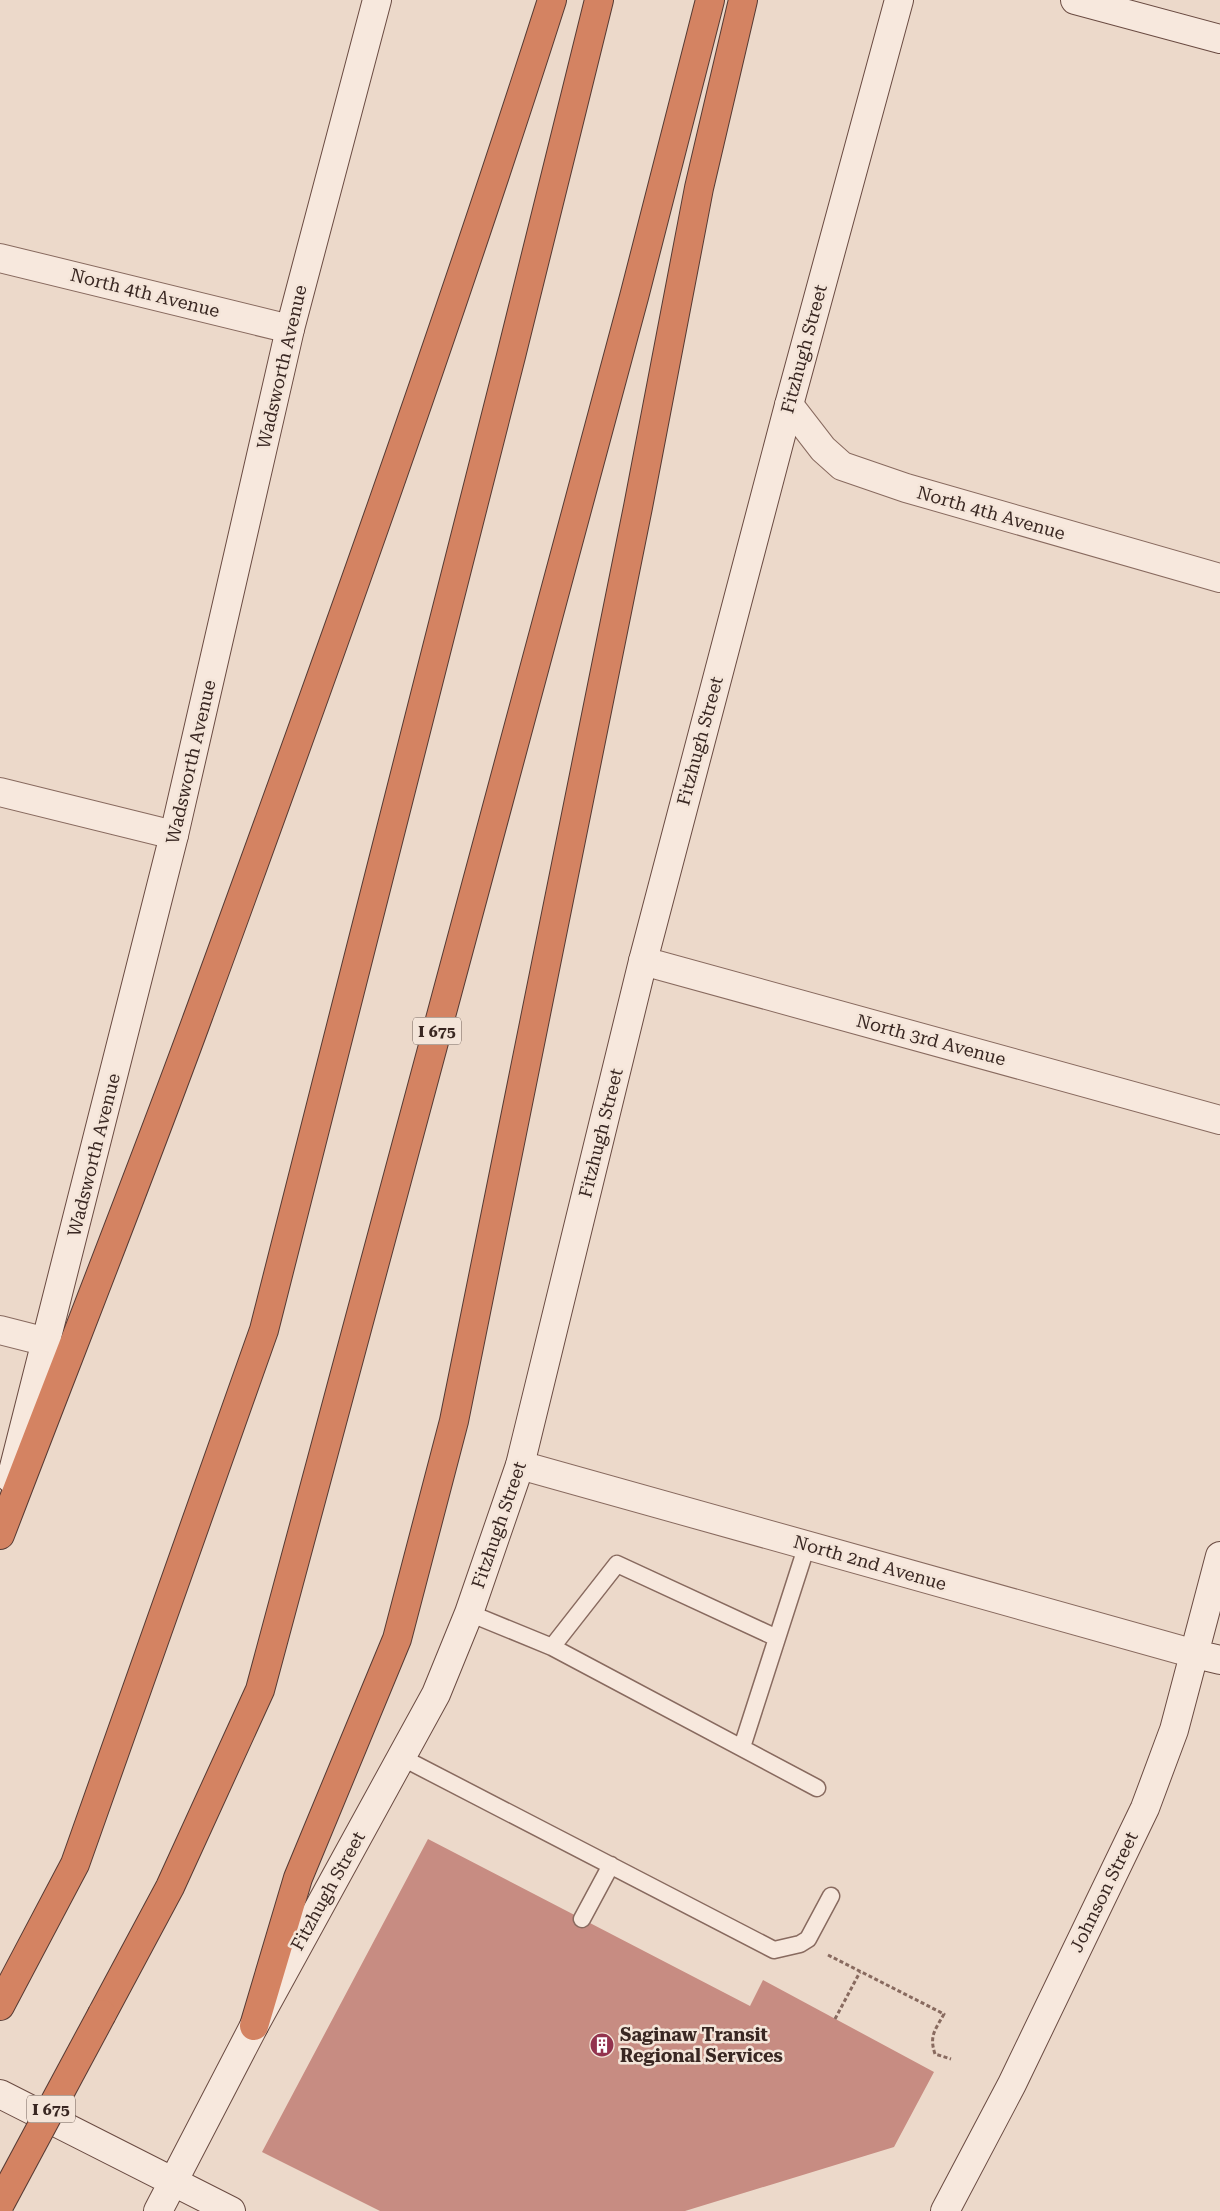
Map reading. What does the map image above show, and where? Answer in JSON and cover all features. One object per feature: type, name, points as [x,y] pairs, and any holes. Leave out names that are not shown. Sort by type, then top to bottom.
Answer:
[{"type":"highway","points":[[0,1535],[198,1018],[397,465],[498,170],[552,0]]},
{"type":"highway","points":[[0,2006],[74,1864],[264,1330],[509,365],[599,0]]},
{"type":"highway","points":[[254,2026],[298,1878],[397,1639],[454,1421],[638,507],[700,188],[743,0]]},
{"type":"highway","name":"I 675","points":[[0,2204],[170,1886],[260,1690],[629,316],[706,12]]},
{"type":"street","name":"Wadsworth Avenue","points":[[0,1523],[174,835],[290,329],[377,0]]},
{"type":"street","name":"Fitzhugh Street","points":[[158,2211],[254,2026],[436,1694],[469,1613],[520,1465],[643,961],[789,405],[899,0]]},
{"type":"street","points":[[1076,0],[1220,39]]},
{"type":"street","name":"North 4th Avenue","points":[[0,258],[290,329]]},
{"type":"street","name":"North 4th Avenue","points":[[789,405],[823,449],[842,466],[906,488],[1220,578]]},
{"type":"street","points":[[0,792],[174,835]]},
{"type":"street","name":"North 3rd Avenue","points":[[643,961],[1220,1120]]},
{"type":"street","points":[[0,1330],[47,1342]]},
{"type":"street","name":"North 2nd Avenue","points":[[520,1465],[1208,1657]]},
{"type":"street","name":"Johnson Street","points":[[945,2211],[1012,2084],[1145,1808],[1174,1730],[1208,1657],[1220,1556]]},
{"type":"street","points":[[0,2094],[231,2211]]},
{"type":"lane","points":[[742,1747],[807,1545]]},
{"type":"lane","points":[[552,1647],[617,1564],[777,1638]]},
{"type":"lane","points":[[469,1613],[552,1647],[817,1788]]},
{"type":"lane","points":[[401,1757],[774,1950],[808,1939],[831,1896]]},
{"type":"lane","points":[[582,1919],[611,1865]]},
{"type":"path","points":[[803,1942],[944,2014],[931,2037],[935,2054],[951,2059]]},
{"type":"path","points":[[836,2019],[860,1972]]},
{"type":"building","name":"Saginaw Transit Regional Services","points":[[428,1839],[750,2006],[763,1980],[934,2072],[894,2147],[685,2211],[380,2211],[262,2152]]},
{"type":"place","name":"Saginaw Transit Regional Services","points":[[602,2045]]}]
